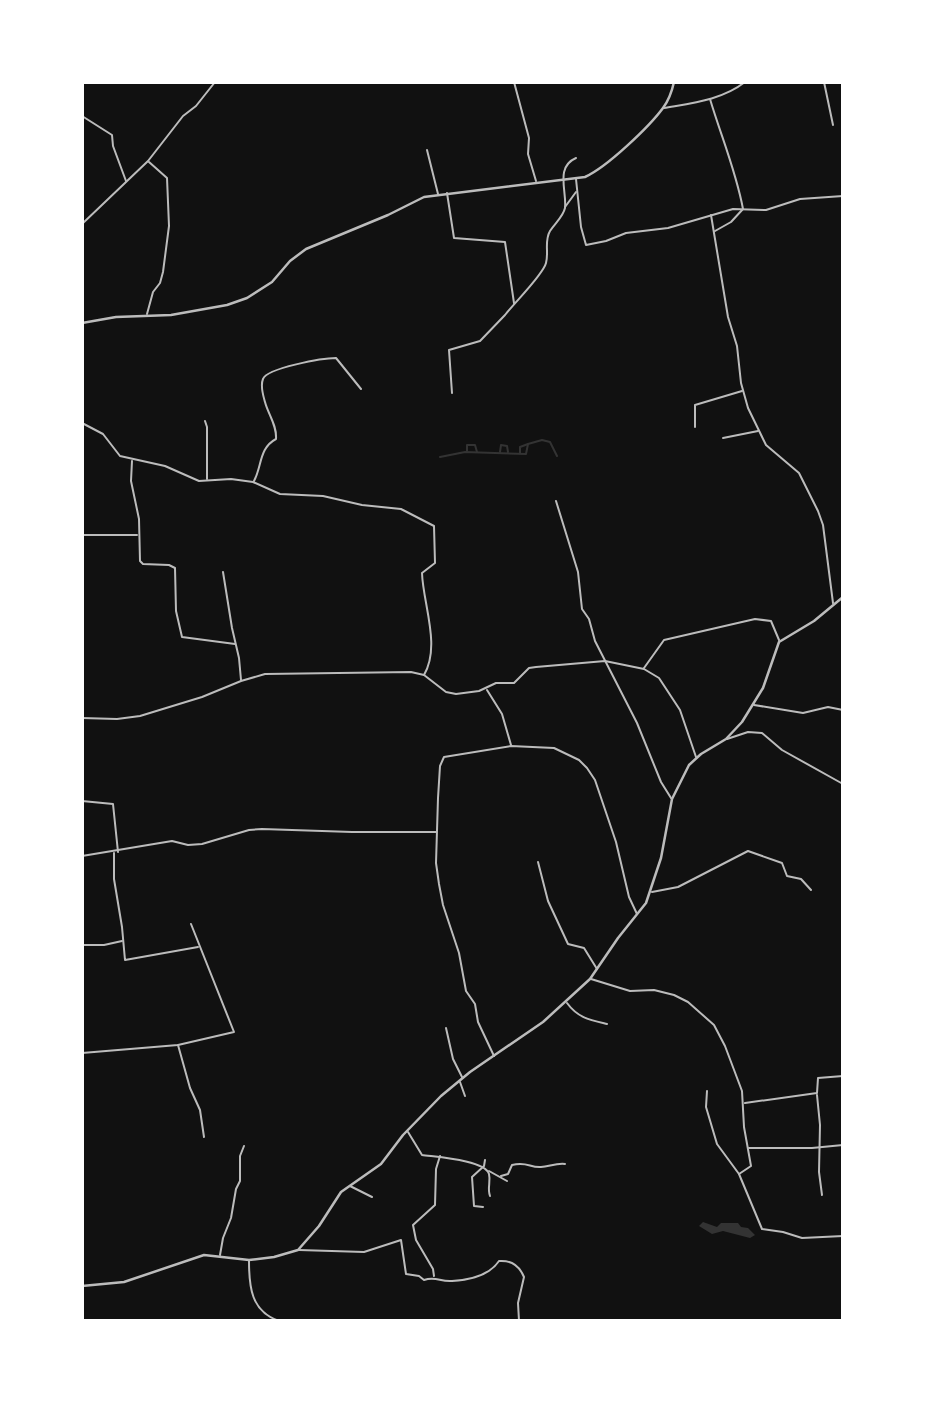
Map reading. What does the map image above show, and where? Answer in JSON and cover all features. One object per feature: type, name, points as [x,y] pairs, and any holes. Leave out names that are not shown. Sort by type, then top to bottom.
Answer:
[{"type":"street","points":[[82,224],[148,161],[183,116],[196,106],[215,82]]},
{"type":"street","points":[[514,82],[529,138],[528,154],[537,182]]},
{"type":"street","points":[[82,323],[107,318],[190,312],[247,298],[272,282],[290,261],[306,249],[424,197],[563,180],[594,173],[663,108],[674,82]]},
{"type":"street","points":[[663,108],[710,99],[730,92],[745,82]]},
{"type":"street","points":[[824,82],[833,125]]},
{"type":"street","points":[[710,99],[725,139],[727,156],[743,209]]},
{"type":"street","points":[[82,116],[112,135],[113,146],[126,181]]},
{"type":"street","points":[[427,150],[438,194]]},
{"type":"street","points":[[565,207],[563,180],[566,166],[576,158]]},
{"type":"street","points":[[146,317],[153,292],[162,278],[169,217],[167,178],[148,161]]},
{"type":"street","points":[[576,178],[581,227],[586,245],[597,244],[626,233],[668,228],[711,215],[743,209],[769,209],[800,199],[843,196]]},
{"type":"street","points":[[452,393],[449,350],[475,344],[485,338],[546,266],[548,235],[577,191]]},
{"type":"street","points":[[447,193],[454,238],[505,243],[514,304]]},
{"type":"street","points":[[714,232],[726,226],[743,209]]},
{"type":"street","points":[[711,215],[728,317],[737,346],[748,408],[766,445],[799,473],[818,511],[823,525],[833,603]]},
{"type":"street","points":[[253,482],[263,452],[271,441],[276,439],[275,425],[263,392],[262,383],[265,376],[278,369],[336,358],[360,389]]},
{"type":"street","points":[[695,427],[695,405],[743,391]]},
{"type":"street","points":[[205,421],[207,480]]},
{"type":"street","points":[[82,423],[103,433],[118,455],[165,466],[199,481],[226,478],[253,482],[280,494],[323,496],[401,509],[434,526],[435,564],[422,573],[430,650],[424,675]]},
{"type":"street","points":[[723,438],[759,431]]},
{"type":"street","points":[[132,460],[131,481],[139,519],[142,563],[175,568],[176,611],[181,637],[235,644]]},
{"type":"street","points":[[556,502],[578,572],[583,609],[605,661],[637,723],[661,782],[672,799]]},
{"type":"street","points":[[82,535],[138,535]]},
{"type":"street","points":[[223,572],[241,681]]},
{"type":"street","points":[[779,642],[814,621],[843,597]]},
{"type":"street","points":[[298,1250],[319,1226],[341,1192],[377,1168],[436,1101],[543,1022],[590,979],[618,938],[638,915],[651,892],[661,858],[672,799],[682,776],[696,758],[726,739],[742,722],[763,688],[779,642],[773,622],[755,618],[737,625],[706,629],[664,640],[644,668]]},
{"type":"street","points":[[82,718],[117,719],[140,716],[202,697],[241,681],[275,674],[397,671],[424,675],[451,694],[486,689],[495,683],[514,683],[530,668],[605,661],[644,668],[659,678],[687,724],[696,758]]},
{"type":"street","points":[[486,689],[502,714],[512,746]]},
{"type":"street","points":[[753,705],[803,713],[828,707],[843,710]]},
{"type":"street","points":[[726,739],[748,732],[762,733],[788,754],[843,784]]},
{"type":"street","points":[[494,1056],[478,1022],[475,1004],[466,991],[459,953],[443,905],[437,869],[439,773],[443,759],[449,755],[512,746],[554,748],[574,757],[593,776],[607,815],[629,897],[638,915]]},
{"type":"street","points":[[82,801],[113,804],[116,852],[114,879],[124,958],[127,961],[199,947]]},
{"type":"street","points":[[82,856],[172,841],[188,845],[202,844],[249,830],[262,829],[438,832]]},
{"type":"street","points":[[651,892],[678,887],[747,851],[782,863],[787,876],[801,879],[811,891]]},
{"type":"street","points":[[538,863],[548,901],[568,944],[584,948],[597,970]]},
{"type":"street","points":[[82,1053],[178,1045],[234,1032],[191,924]]},
{"type":"street","points":[[82,945],[104,945],[123,940]]},
{"type":"street","points":[[590,979],[630,990],[663,992],[688,1002],[714,1025],[739,1081],[744,1103],[744,1126],[751,1166],[739,1174]]},
{"type":"street","points":[[567,1002],[576,1013],[587,1020],[607,1024]]},
{"type":"street","points":[[446,1028],[465,1096]]},
{"type":"street","points":[[178,1045],[190,1088],[200,1110],[204,1137]]},
{"type":"street","points":[[822,1195],[818,1171],[818,1078],[843,1076]]},
{"type":"street","points":[[707,1091],[706,1107],[710,1128],[717,1144],[739,1174],[764,1231],[783,1232],[802,1238],[843,1236]]},
{"type":"street","points":[[744,1103],[817,1093]]},
{"type":"street","points":[[407,1131],[422,1155],[440,1156],[483,1166],[506,1181]]},
{"type":"street","points":[[748,1147],[820,1148],[843,1145]]},
{"type":"street","points":[[220,1255],[240,1181],[240,1156],[244,1146]]},
{"type":"street","points":[[434,1277],[433,1270],[416,1240],[413,1225],[435,1205],[436,1169],[440,1156]]},
{"type":"street","points":[[483,1207],[474,1206],[472,1177],[485,1160]]},
{"type":"street","points":[[501,1176],[508,1174],[512,1164],[527,1163],[538,1167],[565,1164]]},
{"type":"street","points":[[487,1170],[490,1196]]},
{"type":"street","points":[[349,1185],[372,1197]]},
{"type":"street","points":[[82,1286],[124,1282],[209,1254],[249,1260],[298,1250],[364,1252],[401,1240],[406,1275],[419,1276],[424,1280],[434,1277],[453,1281],[474,1279],[495,1267],[499,1261],[515,1264],[524,1277],[518,1303],[519,1321]]},
{"type":"street","points":[[249,1260],[253,1299],[260,1310],[277,1320]]},
{"type":"shaded area","points":[[703,1222],[717,1227],[721,1223],[738,1223],[755,1235],[750,1238],[723,1231],[712,1234],[699,1226]]},
{"type":"waterway","points":[[440,457],[465,452],[526,454],[528,444],[542,440],[550,442],[557,456]]},
{"type":"waterway","points":[[520,453],[520,447],[528,444]]},
{"type":"waterway","points":[[467,451],[467,445],[475,445],[477,452]]},
{"type":"waterway","points":[[500,452],[501,445],[507,446],[508,452]]}]
